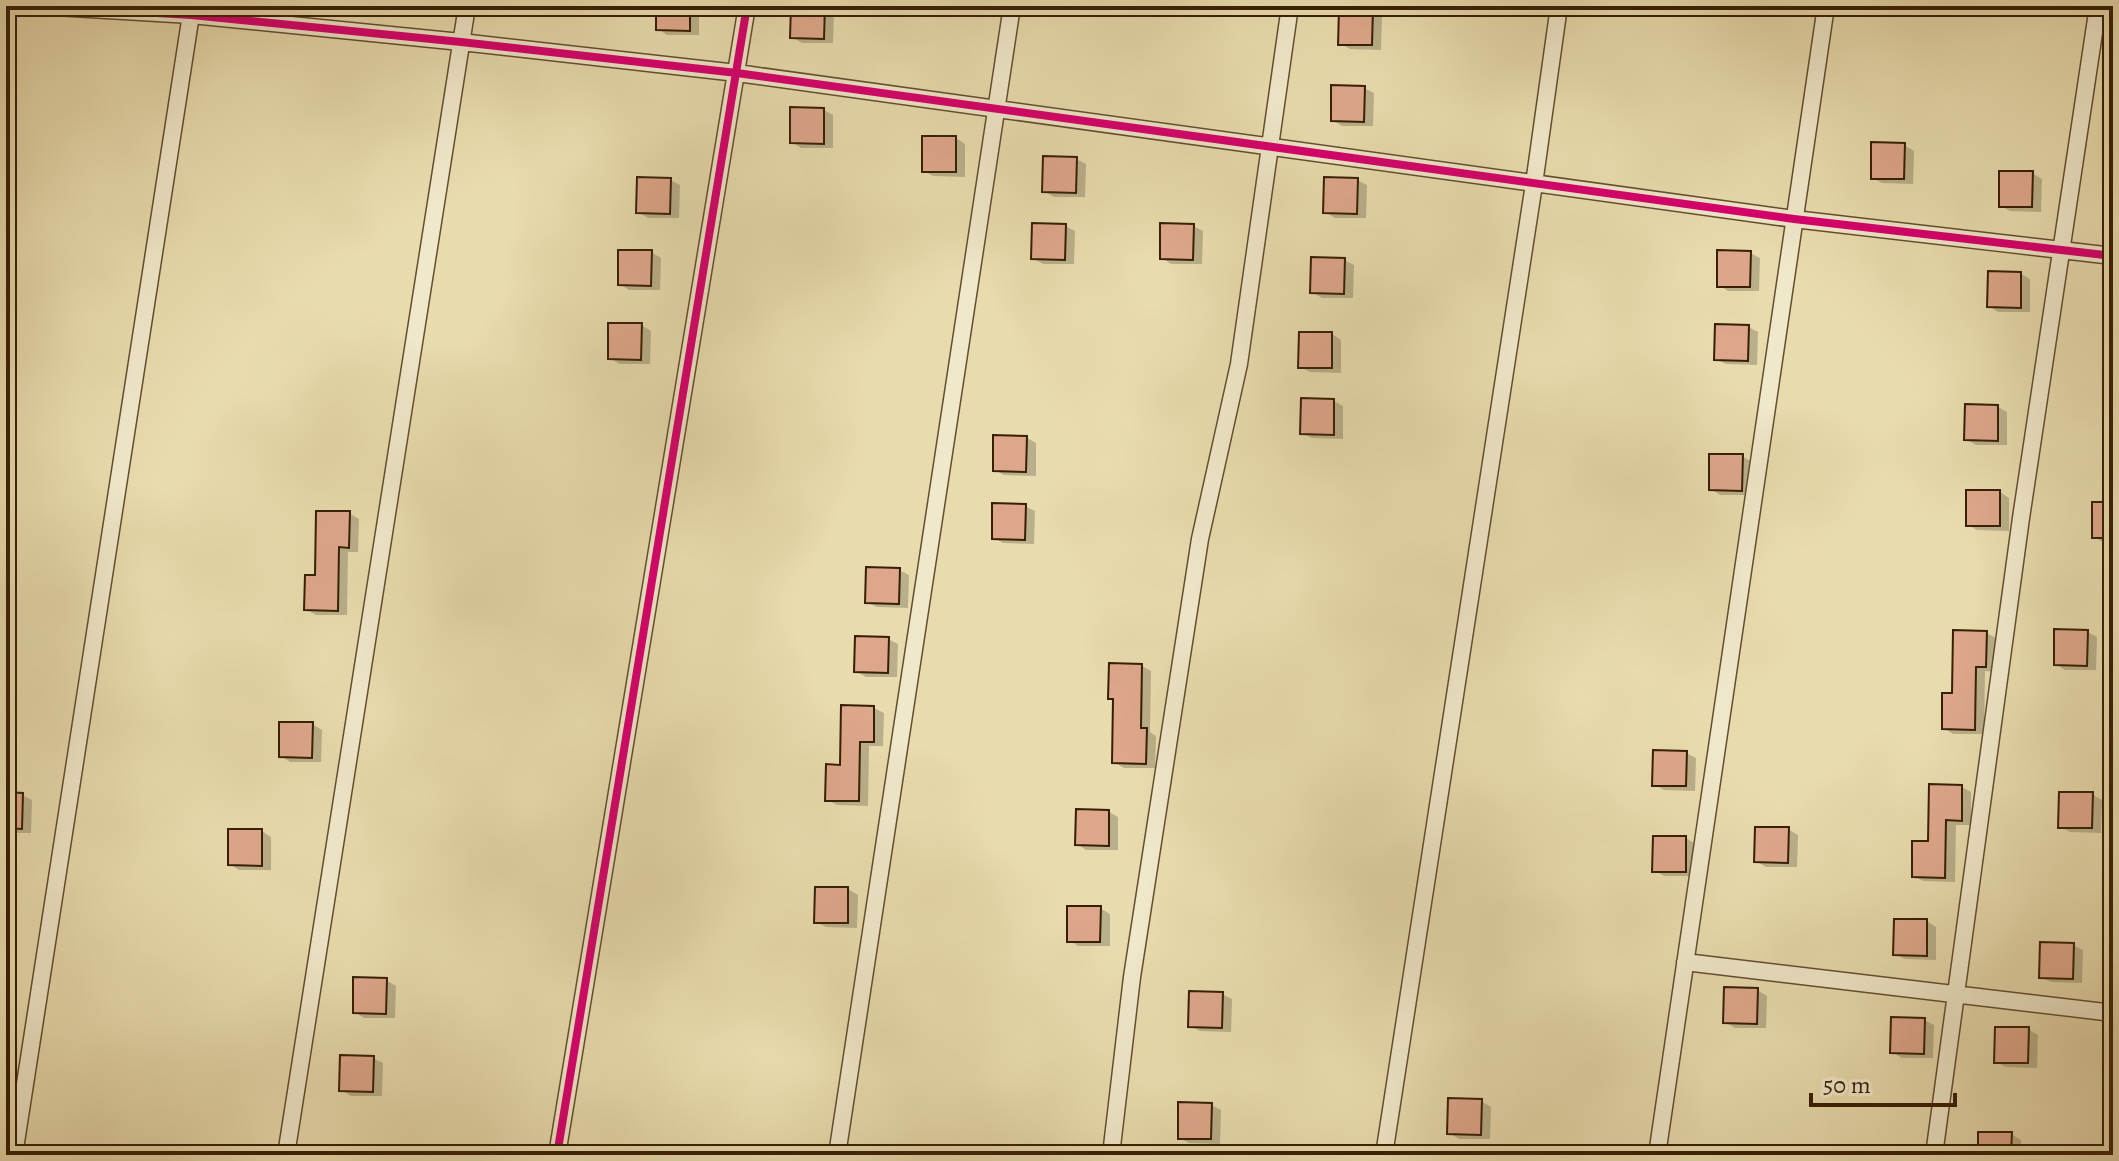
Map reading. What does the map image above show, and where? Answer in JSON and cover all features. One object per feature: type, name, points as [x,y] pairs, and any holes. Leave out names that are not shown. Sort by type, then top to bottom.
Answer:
[{"type":"street","points":[[39,6],[192,10],[737,73],[1794,219],[2113,256]]},
{"type":"street","points":[[286,1155],[467,6]]},
{"type":"street","points":[[557,1155],[747,6]]},
{"type":"street","points":[[837,1155],[1012,6]]},
{"type":"street","points":[[1111,1155],[1132,977],[1200,539],[1239,364],[1290,6]]},
{"type":"street","points":[[1384,1155],[1559,6]]},
{"type":"street","points":[[1657,1155],[1826,6]]},
{"type":"street","points":[[1934,1155],[2019,533],[2098,6]]},
{"type":"street","points":[[14,1155],[192,10]]},
{"type":"street","points":[[1685,962],[2113,1013]]},
{"type":"building","points":[[656,6],[690,6],[690,31],[656,30]]},
{"type":"building","points":[[791,6],[825,6],[824,39],[790,38]]},
{"type":"building","points":[[1339,9],[1373,9],[1372,45],[1338,45]]},
{"type":"building","points":[[1331,85],[1365,86],[1364,122],[1331,121]]},
{"type":"building","points":[[790,107],[824,108],[824,144],[790,143]]},
{"type":"building","points":[[922,136],[956,136],[956,172],[922,172]]},
{"type":"building","points":[[1871,142],[1905,143],[1904,179],[1871,179]]},
{"type":"building","points":[[1043,156],[1077,157],[1076,193],[1042,192]]},
{"type":"building","points":[[1999,171],[2033,171],[2032,207],[1999,207]]},
{"type":"building","points":[[637,177],[671,178],[670,214],[636,213]]},
{"type":"building","points":[[1324,177],[1358,178],[1357,214],[1323,213]]},
{"type":"building","points":[[1032,223],[1066,224],[1065,260],[1031,259]]},
{"type":"building","points":[[1160,223],[1194,224],[1193,260],[1160,259]]},
{"type":"building","points":[[618,250],[652,250],[651,286],[618,285]]},
{"type":"building","points":[[1717,250],[1751,251],[1750,287],[1717,287]]},
{"type":"building","points":[[1311,257],[1345,258],[1344,294],[1310,293]]},
{"type":"building","points":[[1988,271],[2021,272],[2021,308],[1987,307]]},
{"type":"building","points":[[608,323],[642,323],[641,360],[608,359]]},
{"type":"building","points":[[1715,324],[1749,325],[1748,361],[1714,360]]},
{"type":"building","points":[[1299,332],[1332,332],[1332,368],[1298,368]]},
{"type":"building","points":[[1301,398],[1334,399],[1334,435],[1300,434]]},
{"type":"building","points":[[1965,404],[1998,405],[1998,441],[1964,440]]},
{"type":"building","points":[[993,435],[1027,436],[1026,472],[993,471]]},
{"type":"building","points":[[1709,454],[1743,454],[1742,491],[1709,490]]},
{"type":"building","points":[[1966,490],[2000,490],[2000,526],[1966,526]]},
{"type":"building","points":[[2092,502],[2113,502],[2113,538],[2092,538]]},
{"type":"building","points":[[992,503],[1026,504],[1025,540],[992,539]]},
{"type":"building","points":[[316,511],[350,511],[349,548],[339,547],[338,611],[304,610],[305,575],[315,575]]},
{"type":"building","points":[[866,567],[900,568],[899,604],[865,603]]},
{"type":"building","points":[[2054,629],[2088,630],[2087,666],[2054,665]]},
{"type":"building","points":[[1953,630],[1987,631],[1986,667],[1976,667],[1975,730],[1942,729],[1942,693],[1952,693]]},
{"type":"building","points":[[855,636],[889,637],[888,673],[854,672]]},
{"type":"building","points":[[1109,663],[1142,664],[1141,728],[1147,728],[1146,764],[1112,763],[1113,699],[1108,699]]},
{"type":"building","points":[[841,705],[874,706],[874,742],[860,742],[859,801],[825,801],[826,764],[840,765]]},
{"type":"building","points":[[279,722],[313,722],[312,758],[279,757]]},
{"type":"building","points":[[1653,750],[1687,751],[1686,786],[1652,786]]},
{"type":"building","points":[[1929,784],[1962,785],[1962,821],[1946,820],[1945,878],[1912,877],[1912,841],[1928,841]]},
{"type":"building","points":[[6,792],[23,793],[22,829],[6,828]]},
{"type":"building","points":[[2059,792],[2093,792],[2092,828],[2058,828]]},
{"type":"building","points":[[1076,809],[1109,810],[1109,846],[1075,845]]},
{"type":"building","points":[[1755,827],[1789,827],[1788,863],[1754,862]]},
{"type":"building","points":[[228,829],[262,829],[262,866],[228,865]]},
{"type":"building","points":[[1653,836],[1686,836],[1686,872],[1652,872]]},
{"type":"building","points":[[815,887],[848,887],[848,923],[814,923]]},
{"type":"building","points":[[1067,906],[1101,906],[1100,942],[1067,942]]},
{"type":"building","points":[[1894,919],[1927,919],[1927,956],[1893,955]]},
{"type":"building","points":[[2040,942],[2074,943],[2073,979],[2039,978]]},
{"type":"building","points":[[353,977],[387,978],[386,1014],[353,1013]]},
{"type":"building","points":[[1724,987],[1758,988],[1757,1024],[1723,1023]]},
{"type":"building","points":[[1189,991],[1223,992],[1222,1028],[1188,1027]]},
{"type":"building","points":[[1891,1017],[1925,1018],[1924,1054],[1890,1053]]},
{"type":"building","points":[[1995,1027],[2029,1027],[2028,1063],[1994,1063]]},
{"type":"building","points":[[340,1055],[374,1056],[373,1092],[339,1091]]},
{"type":"building","points":[[1448,1098],[1482,1099],[1481,1135],[1447,1134]]},
{"type":"building","points":[[1178,1102],[1212,1103],[1211,1139],[1178,1139]]},
{"type":"building","points":[[1978,1132],[2012,1132],[2011,1155],[1978,1155]]},
{"type":"cycle path","points":[[39,6],[191,15],[737,73],[1794,219],[2113,256]]},
{"type":"cycle path","points":[[557,1155],[747,6]]}]
